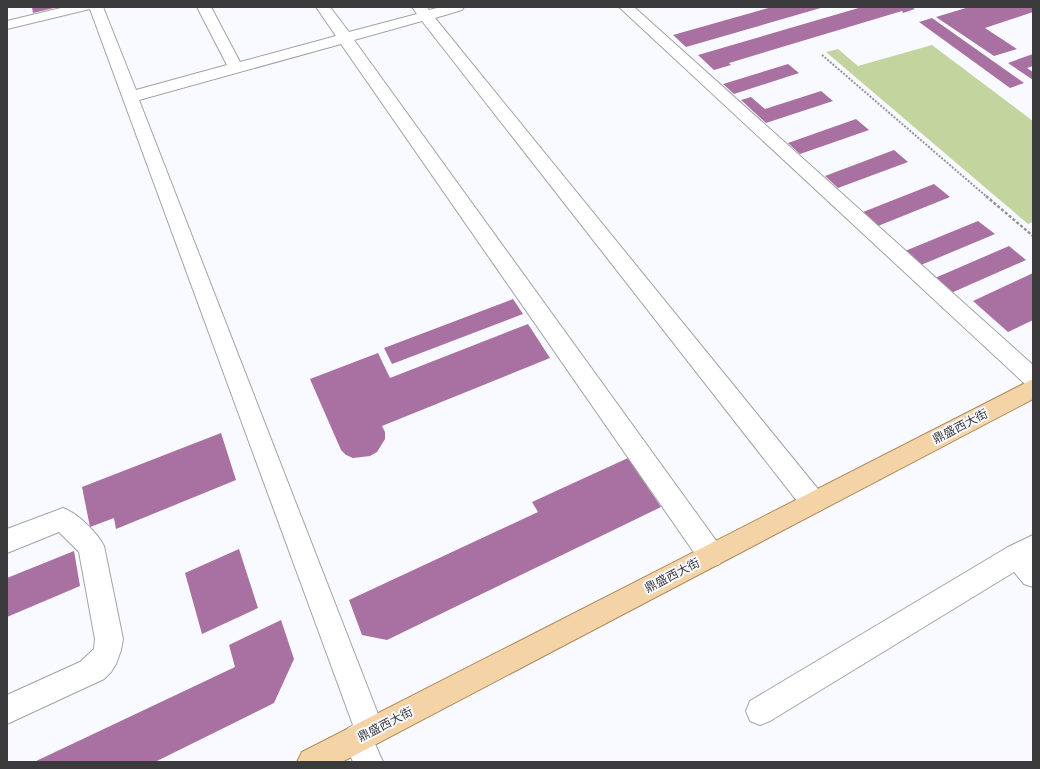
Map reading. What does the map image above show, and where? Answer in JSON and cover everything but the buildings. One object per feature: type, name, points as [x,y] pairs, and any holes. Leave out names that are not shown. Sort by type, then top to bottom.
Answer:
[{"type":"main road","name":"鼎盛西大街","points":[[312,762],[366,744],[711,555],[1033,388]]},
{"type":"street","points":[[7,25],[84,7]]},
{"type":"street","points":[[96,7],[366,744]]},
{"type":"street","points":[[204,7],[236,68]]},
{"type":"street","points":[[323,7],[711,555]]},
{"type":"street","points":[[130,97],[345,38],[422,11],[457,7]]},
{"type":"street","points":[[626,7],[1033,378]]},
{"type":"street","points":[[422,11],[813,502]]},
{"type":"street","points":[[7,541],[63,518],[91,546],[109,639],[109,648],[102,662],[90,672],[7,710]]},
{"type":"street","points":[[760,711],[1028,559]]},
{"type":"path","points":[[822,55],[1033,236]]},
{"type":"green space","points":[[932,45],[1033,121],[1033,222],[1028,224],[826,52],[838,49],[858,66]]}]
